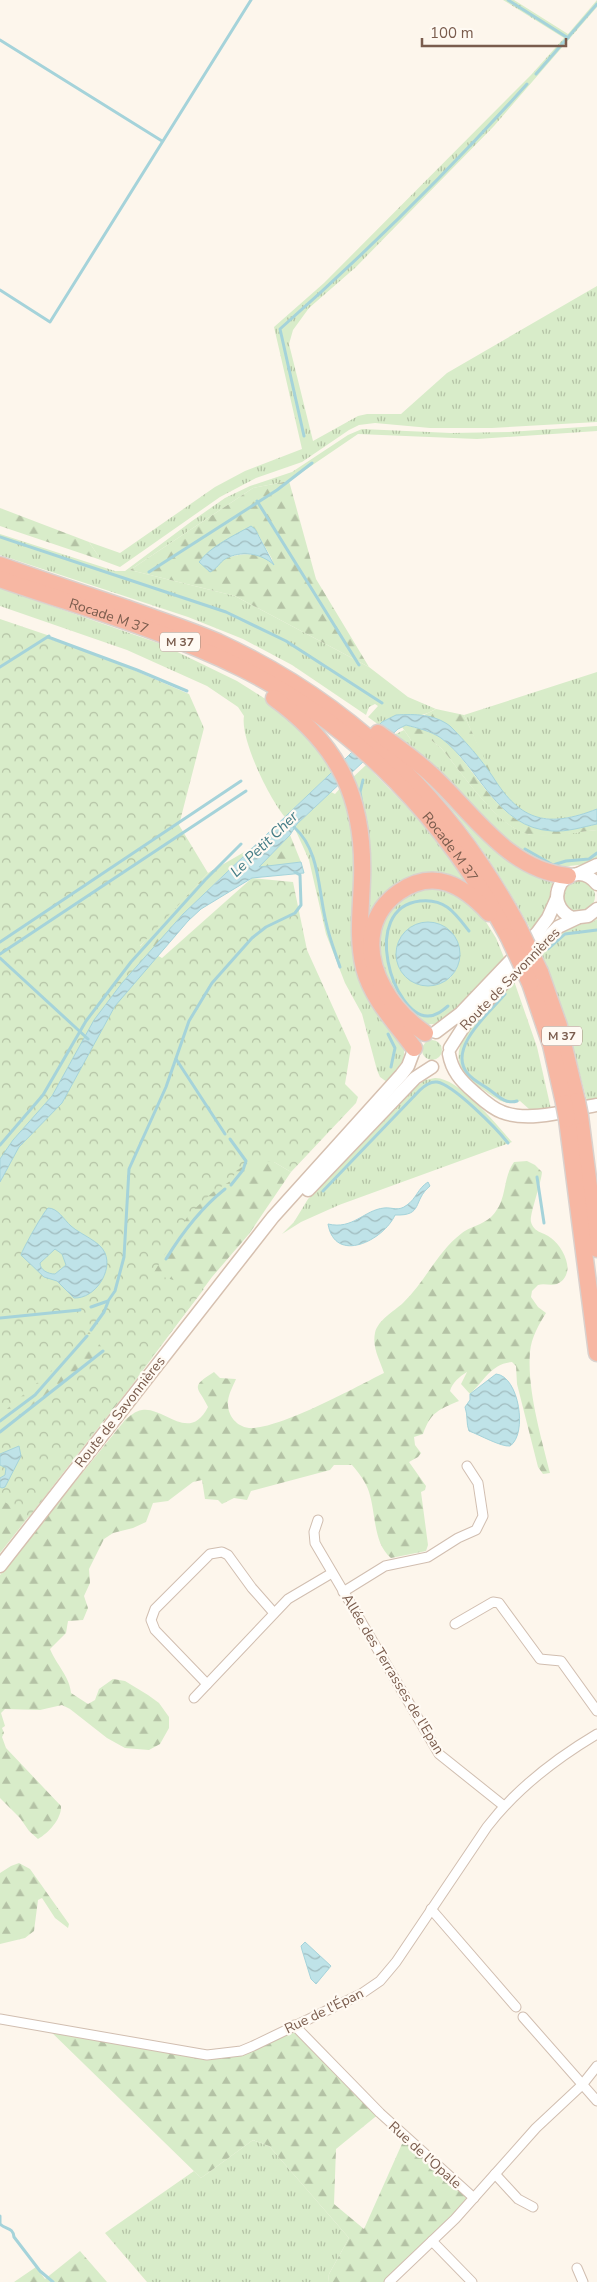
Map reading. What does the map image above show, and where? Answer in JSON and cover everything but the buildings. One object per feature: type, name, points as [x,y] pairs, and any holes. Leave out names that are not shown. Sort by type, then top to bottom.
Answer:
[{"type":"highway","name":"Rocade M 37","points":[[0,566],[216,641],[269,668],[334,710],[380,749],[408,793],[456,850],[513,931],[535,978],[551,1045],[572,1110],[597,1249]]},
{"type":"highway","name":"Rocade M 37","points":[[0,579],[159,634],[241,668],[297,701],[354,727]]},
{"type":"highway","points":[[241,668],[259,686],[300,718],[321,738],[330,750],[347,782],[357,811],[361,833],[362,861],[359,932],[364,969],[380,1003],[414,1049]]},
{"type":"highway","points":[[354,727],[380,749],[433,776],[490,836],[509,851],[541,870],[573,875]]},
{"type":"highway","points":[[431,1033],[404,1017],[390,1000],[375,963],[372,946],[373,929],[378,916],[387,902],[402,890],[415,884],[432,880],[446,882],[473,897],[513,931]]},
{"type":"highway","name":"Rocade M 37","points":[[572,1110],[597,1353]]},
{"type":"main road","points":[[573,875],[597,866]]},
{"type":"main road","points":[[573,875],[591,878],[597,884]]},
{"type":"main road","name":"Route de Savonnières","points":[[431,1033],[461,1013],[536,933],[548,918],[560,883],[573,875]]},
{"type":"main road","points":[[556,898],[563,912],[577,918]]},
{"type":"main road","name":"Route de Savonnières","points":[[450,1051],[466,1023],[558,927],[577,918],[588,916],[597,909]]},
{"type":"main road","points":[[459,1079],[452,1065],[450,1051],[444,1036],[431,1033],[417,1040],[414,1049],[422,1064],[434,1067],[459,1079],[494,1108],[509,1114],[540,1115],[597,1105]]},
{"type":"main road","name":"Route de Savonnières","points":[[0,1566],[273,1216],[402,1075],[408,1066],[414,1049]]},
{"type":"main road","points":[[434,1067],[443,1064],[450,1051]]},
{"type":"main road","name":"Route de Savonnières","points":[[242,1258],[415,1078],[434,1067]]},
{"type":"street","points":[[344,1592],[385,1566],[428,1556],[458,1538],[476,1530],[483,1516],[478,1483],[467,1466]]},
{"type":"street","name":"Allée des Terrasses de l'Epan","points":[[318,1520],[313,1538],[439,1754],[504,1806]]},
{"type":"street","points":[[207,1684],[155,1630],[151,1620],[155,1609],[210,1554],[217,1552],[228,1555],[274,1613]]},
{"type":"street","points":[[194,1698],[288,1599],[332,1573]]},
{"type":"street","points":[[455,1624],[493,1602],[499,1602],[540,1658],[561,1661],[597,1711]]},
{"type":"street","name":"Rue de l'Épan","points":[[0,2019],[207,2054],[241,2051],[294,2026],[375,1986],[396,1962],[487,1827],[504,1806],[534,1777],[597,1734]]},
{"type":"street","points":[[431,1909],[516,2007]]},
{"type":"street","points":[[523,2017],[597,2101]]},
{"type":"street","name":"Rue de l'Opale","points":[[294,2026],[380,2113],[474,2198],[389,2282]]},
{"type":"street","points":[[474,2198],[536,2128],[582,2085],[597,2066]]},
{"type":"street","points":[[495,2174],[518,2198],[533,2207]]},
{"type":"street","points":[[432,2241],[472,2282]]},
{"type":"street","points":[[577,2268],[583,2282]]},
{"type":"green space","points":[[503,0],[514,0],[568,34],[597,0],[597,7],[494,126],[356,267],[309,308],[293,330],[289,344],[313,441],[358,416],[367,414],[401,414],[447,373],[597,286],[597,422],[492,428],[430,428],[375,423],[359,425],[302,462],[256,478],[220,497],[120,567],[101,560],[89,542],[120,553],[215,487],[245,471],[302,449],[274,327],[324,283],[531,75],[564,38]]},
{"type":"green space","points":[[597,426],[597,431],[477,439],[358,434],[289,481],[253,488],[130,570],[235,596],[369,667],[408,697],[436,709],[426,714],[389,718],[379,725],[368,717],[378,706],[375,704],[369,707],[366,715],[292,665],[243,639],[188,617],[0,555],[0,534],[115,571],[125,571],[225,498],[250,486],[292,472],[348,435],[362,429],[451,433],[509,432]]},
{"type":"green space","points":[[289,481],[316,579],[369,667],[235,596],[130,570],[253,488]],"holes":[[[255,529],[273,564],[262,557],[250,554],[224,559]]]},
{"type":"green space","points":[[0,508],[89,542],[101,560],[0,526]]},
{"type":"green space","points":[[0,588],[161,644],[237,681],[267,700],[311,736],[333,771],[285,817],[271,796],[257,768],[246,739],[244,716],[238,707],[207,686],[127,650],[0,606]]},
{"type":"green space","points":[[0,619],[50,636],[47,638],[106,658],[189,694],[204,728],[179,825],[208,873],[140,946],[162,958],[252,878],[293,882],[307,950],[351,1047],[345,1084],[358,1097],[356,1103],[291,1172],[274,1162],[250,1162],[236,1171],[232,1180],[213,1192],[189,1214],[153,1274],[204,1289],[29,1517],[0,1499],[0,1432],[104,1350],[89,1332],[67,1357],[0,1415]]},
{"type":"green space","points":[[597,672],[597,809],[567,818],[543,818],[524,812],[509,800],[496,783],[464,715]]},
{"type":"green space","points":[[436,709],[464,715],[493,777],[455,732],[436,719],[424,715]]},
{"type":"green space","points":[[406,725],[430,732],[448,743],[499,805],[524,824],[554,830],[597,824],[597,830],[548,836],[532,835],[519,831],[494,812],[441,748],[431,740],[411,740],[402,727]]},
{"type":"green space","points":[[404,730],[411,740],[431,740],[441,748],[483,800],[509,824],[522,832],[543,835],[597,830],[597,860],[587,864],[551,868],[504,840],[392,736]]},
{"type":"green space","points":[[366,765],[422,822],[471,888],[423,877],[368,931],[351,779]]},
{"type":"green space","points":[[414,769],[554,879],[550,890],[551,902],[532,932],[507,888],[465,826]]},
{"type":"green space","points":[[341,787],[354,829],[354,909],[404,1045],[404,1056],[400,1066],[387,1082],[380,1077],[377,1070],[362,1014],[345,983],[326,934],[309,860],[295,829],[297,824],[331,792],[335,794]]},
{"type":"green space","points":[[290,835],[301,862],[258,868]]},
{"type":"green space","points":[[253,847],[183,914],[0,1126],[150,934],[208,873]]},
{"type":"green space","points":[[579,880],[585,881],[590,885],[594,890],[594,902],[590,907],[585,911],[579,912],[573,911],[568,907],[564,902],[563,896],[564,890],[568,885],[573,881]]},
{"type":"green space","points":[[423,887],[452,890],[481,914],[496,938],[505,960],[455,1012],[438,1023],[427,1024],[416,1020],[398,1000],[385,974],[378,951],[379,932],[389,909],[399,899]],"holes":[[[425,922],[435,923],[459,960],[456,970],[450,978],[421,985],[411,981],[404,975],[416,925]]]},
{"type":"green space","points":[[597,919],[597,1098],[587,1101],[561,1006],[540,950],[562,930],[571,926],[590,923]]},
{"type":"green space","points":[[514,981],[537,1047],[551,1109],[529,1109],[520,1101],[506,1103],[497,1099],[472,1080],[461,1067],[459,1056],[461,1044],[467,1032],[486,1009]]},
{"type":"green space","points":[[432,1040],[439,1043],[442,1050],[439,1057],[432,1060],[425,1057],[422,1050],[425,1043]]},
{"type":"green space","points":[[435,1078],[455,1085],[466,1093],[512,1142],[339,1205],[301,1222],[282,1234],[294,1222],[308,1199],[417,1086],[425,1080]]},
{"type":"green space","points":[[144,1129],[274,1162],[291,1172],[249,1234],[212,1277],[132,1385],[0,1553],[0,1182]]},
{"type":"green space","points":[[527,1161],[535,1165],[542,1172],[532,1213],[532,1226],[558,1244],[566,1258],[568,1268],[566,1276],[561,1282],[555,1285],[538,1285],[532,1291],[531,1297],[538,1307],[546,1313],[538,1326],[532,1342],[530,1367],[536,1413],[550,1473],[543,1474],[538,1467],[517,1384],[516,1366],[512,1362],[493,1369],[470,1394],[461,1384],[467,1372],[454,1383],[450,1391],[459,1401],[432,1416],[423,1434],[414,1437],[415,1445],[421,1453],[409,1462],[426,1486],[425,1490],[421,1492],[428,1545],[426,1551],[391,1558],[385,1552],[378,1536],[368,1488],[352,1465],[334,1465],[330,1470],[251,1491],[247,1500],[234,1498],[222,1504],[218,1500],[205,1499],[202,1480],[193,1482],[168,1501],[153,1503],[146,1522],[133,1528],[113,1533],[104,1539],[89,1569],[90,1583],[84,1596],[88,1608],[83,1620],[68,1621],[66,1633],[50,1649],[68,1681],[71,1693],[88,1704],[95,1700],[99,1689],[113,1679],[125,1681],[159,1703],[169,1717],[169,1728],[160,1744],[149,1750],[125,1748],[107,1738],[70,1709],[62,1705],[40,1710],[5,1709],[1,1713],[5,1726],[2,1728],[4,1733],[2,1737],[6,1748],[61,1806],[61,1811],[54,1825],[38,1839],[0,1798],[0,1575],[125,1420],[135,1413],[142,1410],[150,1410],[176,1421],[193,1423],[201,1418],[208,1407],[199,1391],[198,1385],[214,1372],[220,1378],[236,1379],[228,1401],[233,1419],[244,1427],[262,1427],[297,1415],[384,1373],[377,1354],[374,1338],[379,1324],[411,1295],[453,1241],[466,1230],[485,1222],[493,1215],[502,1199],[508,1174],[514,1162]]},
{"type":"green space","points":[[19,1863],[30,1869],[69,1924],[68,1928],[55,1918],[42,1898],[38,1900],[34,1931],[25,1938],[0,1944],[0,1873]]},
{"type":"green space","points":[[294,2025],[380,2113],[336,2149],[334,2204],[364,2229],[405,2137],[474,2198],[389,2282],[328,2282],[329,2274],[349,2238],[269,2146],[253,2140],[201,2178],[45,2026],[162,2047],[230,2053]]},
{"type":"green space","points":[[253,2140],[269,2146],[349,2238],[329,2274],[328,2282],[147,2282],[105,2233],[194,2171],[201,2178]]},
{"type":"green space","points":[[80,2251],[107,2282],[14,2282],[36,2267],[45,2279]]},
{"type":"water","points":[[251,526],[255,529],[274,565],[257,555],[251,554],[231,556],[210,572],[199,562],[216,546]]},
{"type":"water","name":"Le Petit Cher","points":[[396,715],[431,717],[450,726],[478,757],[503,792],[525,812],[537,817],[550,819],[580,815],[597,809],[597,824],[558,831],[533,827],[517,819],[503,808],[455,750],[441,738],[406,725],[398,729],[297,824],[290,835],[259,867],[301,862],[304,873],[252,878],[201,909],[188,921],[115,1006],[62,1103],[19,1147],[0,1182],[0,1159],[13,1140],[52,1096],[94,1020],[122,983],[183,914],[382,722]]},
{"type":"water","points":[[428,922],[446,928],[454,936],[460,954],[454,972],[446,980],[428,986],[410,980],[402,972],[396,954],[402,936],[410,928]]},
{"type":"water","points":[[428,1182],[430,1186],[414,1210],[404,1215],[395,1215],[381,1233],[371,1240],[349,1246],[340,1243],[332,1236],[328,1224],[344,1224],[377,1210],[404,1207],[410,1203]]},
{"type":"water","points":[[48,1208],[55,1210],[71,1226],[103,1249],[107,1260],[104,1275],[100,1283],[89,1294],[74,1298],[57,1281],[44,1277],[21,1255]],"holes":[[[55,1249],[62,1254],[66,1265],[55,1274],[41,1268],[40,1263]]]},
{"type":"water","points":[[496,1374],[504,1377],[510,1384],[518,1406],[519,1430],[516,1440],[510,1446],[496,1443],[469,1431],[465,1407],[470,1400],[470,1394]]},
{"type":"water","points":[[19,1446],[21,1456],[5,1487],[2,1488],[0,1487],[0,1478],[5,1475],[6,1468],[0,1465],[0,1454]]},
{"type":"water","points":[[305,1942],[331,1966],[316,1984],[311,1979],[302,1950],[301,1946]]},
{"type":"waterway","points":[[0,290],[50,322],[251,0]]},
{"type":"waterway","points":[[508,0],[568,38]]},
{"type":"waterway","points":[[536,74],[597,4]]},
{"type":"waterway","points":[[0,40],[162,141]]},
{"type":"waterway","points":[[304,436],[280,329],[407,210],[527,84]]},
{"type":"waterway","points":[[149,572],[277,490],[312,463]]},
{"type":"waterway","points":[[257,501],[359,665]]},
{"type":"waterway","points":[[0,537],[226,612],[286,641],[382,703]]},
{"type":"waterway","points":[[0,667],[49,636]]},
{"type":"waterway","points":[[48,637],[187,691]]},
{"type":"waterway","points":[[362,804],[360,792],[363,780]]},
{"type":"waterway","points":[[0,942],[241,781]]},
{"type":"waterway","points":[[0,954],[246,791]]},
{"type":"waterway","points":[[366,822],[368,836]]},
{"type":"waterway","name":"Le Petit Cher","points":[[294,827],[303,836],[309,847],[317,871],[327,928],[340,967]]},
{"type":"waterway","name":"Le Petit Cher","points":[[0,1145],[43,1095],[86,1021],[131,962],[205,880],[241,844]]},
{"type":"waterway","points":[[525,849],[553,865],[566,861],[589,859],[597,853]]},
{"type":"waterway","points":[[91,1307],[108,1301],[115,1291],[124,1257],[129,1169],[166,1087],[189,1021],[212,983],[252,938],[266,927],[295,913],[301,905],[300,875],[295,872]]},
{"type":"waterway","points":[[448,1006],[436,1014],[428,1016],[415,1012],[403,999],[394,982],[388,962],[386,941],[391,922],[401,908],[420,901],[429,901],[443,904],[449,908],[469,931]]},
{"type":"waterway","points":[[548,949],[565,934],[597,930]]},
{"type":"waterway","points":[[0,958],[88,1039]]},
{"type":"waterway","points":[[505,994],[481,1021],[466,1042],[462,1053],[463,1064],[472,1078],[501,1098],[509,1102],[517,1101]]},
{"type":"waterway","points":[[388,1034],[395,1048],[391,1067]]},
{"type":"waterway","points":[[176,1059],[225,1134]]},
{"type":"waterway","points":[[323,1191],[420,1090],[432,1082],[444,1085],[464,1099],[508,1143]]},
{"type":"waterway","points":[[230,1139],[246,1161],[243,1170],[231,1185]]},
{"type":"waterway","points":[[537,1177],[544,1223]]},
{"type":"waterway","points":[[166,1259],[192,1221],[225,1189]]},
{"type":"waterway","points":[[91,1330],[104,1312],[108,1302]]},
{"type":"waterway","points":[[0,1318],[80,1310]]},
{"type":"waterway","points":[[0,1421],[35,1395],[87,1336]]},
{"type":"waterway","points":[[0,1432],[103,1351]]},
{"type":"waterway","points":[[0,2216],[0,2224],[11,2230],[14,2237],[40,2271],[53,2282]]}]
